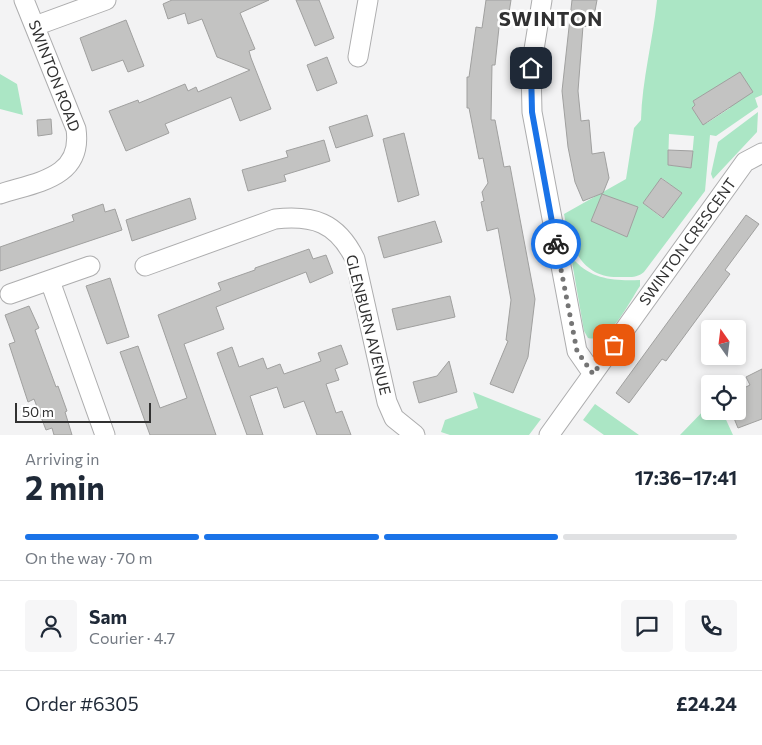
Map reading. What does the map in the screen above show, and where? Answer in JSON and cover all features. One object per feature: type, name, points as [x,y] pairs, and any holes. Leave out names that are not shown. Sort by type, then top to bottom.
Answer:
[{"type":"street","name":"SWINTON ROAD","points":[[0,194],[58,174],[73,160],[77,150],[76,129],[24,0]]},
{"type":"street","points":[[35,26],[106,0]]},
{"type":"street","points":[[358,57],[368,0]]},
{"type":"street","points":[[542,0],[531,68],[532,112],[577,351],[593,374]]},
{"type":"street","name":"SWINTON CRESCENT","points":[[549,435],[745,162],[762,153]]},
{"type":"street","name":"GLENBURN AVENUE","points":[[145,266],[274,220],[296,217],[321,222],[348,245],[355,259],[387,402],[394,418],[415,435]]},
{"type":"street","points":[[10,294],[90,266]]},
{"type":"street","points":[[50,281],[105,435]]},
{"type":"green space","points":[[657,0],[762,0],[762,95],[755,98],[758,107],[716,136],[710,135],[705,191],[644,272],[633,277],[608,276],[596,273],[580,259],[570,238],[564,214],[626,179],[634,128],[641,120],[643,90]],"holes":[[[717,87],[730,108],[707,123],[701,115],[698,117],[692,108],[695,105],[693,101]],[[669,134],[694,136],[691,168],[668,165]],[[662,178],[681,193],[662,218],[643,203]]]},
{"type":"green space","points":[[0,74],[17,84],[23,115],[0,109]]},
{"type":"green space","points":[[758,112],[757,132],[713,179],[711,174],[718,142]]},
{"type":"green space","points":[[575,261],[597,276],[622,280],[640,280],[640,286],[625,311],[604,335],[596,338],[588,338],[584,331],[572,262]]},
{"type":"green space","points":[[473,392],[541,419],[529,435],[450,435],[441,432],[445,420],[478,408]]},
{"type":"green space","points":[[595,404],[639,435],[604,435],[583,420]]},
{"type":"green space","points":[[701,413],[701,420],[726,420],[733,435],[680,435]]},
{"type":"building","points":[[172,0],[269,0],[240,13],[255,49],[249,51],[251,58],[271,109],[240,121],[231,97],[165,124],[169,133],[126,151],[109,111],[138,100],[139,103],[185,84],[188,91],[196,87],[198,92],[250,70],[217,57],[202,19],[188,24],[185,13],[168,19],[163,4]]},
{"type":"building","points":[[296,0],[319,0],[334,38],[315,46]]},
{"type":"building","points":[[486,0],[511,0],[508,19],[500,18],[495,65],[492,65],[491,120],[495,120],[504,167],[510,166],[535,299],[528,357],[513,393],[490,384],[508,341],[506,340],[511,300],[498,228],[487,231],[481,202],[484,201],[482,192],[488,183],[483,158],[479,159],[469,108],[467,108],[467,77],[469,77],[476,27],[482,28]]},
{"type":"building","points":[[572,0],[597,0],[592,27],[583,26],[578,91],[581,121],[589,120],[592,154],[604,152],[609,178],[603,193],[583,201],[575,182],[568,147],[562,91]]},
{"type":"building","points":[[126,20],[144,66],[128,72],[123,60],[92,71],[80,38]]},
{"type":"building","points":[[327,57],[337,83],[317,91],[307,65]]},
{"type":"building","points":[[740,72],[753,92],[703,125],[692,108],[695,105],[693,101]]},
{"type":"building","points":[[367,115],[373,136],[336,148],[329,127]]},
{"type":"building","points":[[51,119],[52,134],[38,136],[37,120]]},
{"type":"building","points":[[404,133],[419,195],[398,202],[383,139]]},
{"type":"building","points":[[324,140],[330,161],[284,175],[286,181],[248,191],[242,170],[288,157],[286,151]]},
{"type":"building","points":[[668,150],[693,151],[691,168],[668,165]]},
{"type":"building","points":[[661,178],[682,193],[663,218],[643,203]]},
{"type":"building","points":[[602,194],[638,207],[627,237],[591,221]]},
{"type":"building","points":[[190,198],[196,219],[132,241],[126,220]]},
{"type":"building","points":[[103,204],[105,212],[115,209],[122,230],[0,271],[0,247],[74,221],[72,215]]},
{"type":"building","points":[[746,215],[759,224],[725,270],[730,274],[666,361],[662,359],[629,403],[616,393]]},
{"type":"building","points":[[435,221],[442,242],[384,258],[378,237]]},
{"type":"building","points":[[309,249],[313,259],[326,255],[333,273],[310,283],[306,272],[216,307],[224,329],[184,344],[216,435],[150,435],[120,352],[138,346],[160,408],[187,398],[158,315],[221,290],[218,283]]},
{"type":"building","points":[[110,278],[129,337],[107,344],[86,286]]},
{"type":"building","points":[[450,296],[455,317],[397,330],[392,309]]},
{"type":"building","points":[[29,306],[39,328],[35,330],[67,411],[65,412],[72,435],[54,435],[52,428],[46,430],[34,399],[28,402],[9,344],[15,342],[5,315]]},
{"type":"building","points":[[341,345],[348,364],[335,369],[339,380],[326,384],[336,413],[342,411],[351,435],[317,435],[304,401],[284,408],[277,387],[250,396],[263,435],[247,435],[217,353],[232,347],[239,367],[263,358],[267,369],[280,364],[284,374],[321,361],[318,353]]},
{"type":"building","points":[[449,361],[457,392],[419,403],[413,382],[437,376]]},
{"type":"building","points":[[762,369],[762,419],[738,428],[735,420],[746,420],[746,387],[750,385],[746,377]]},
{"type":"way so far","points":[[556,244],[577,351],[593,374],[614,345]]},
{"type":"district","name":"SWINTON","points":[[551,19]]},
{"type":"route","points":[[531,68],[530,91],[532,112],[556,244]]}]
